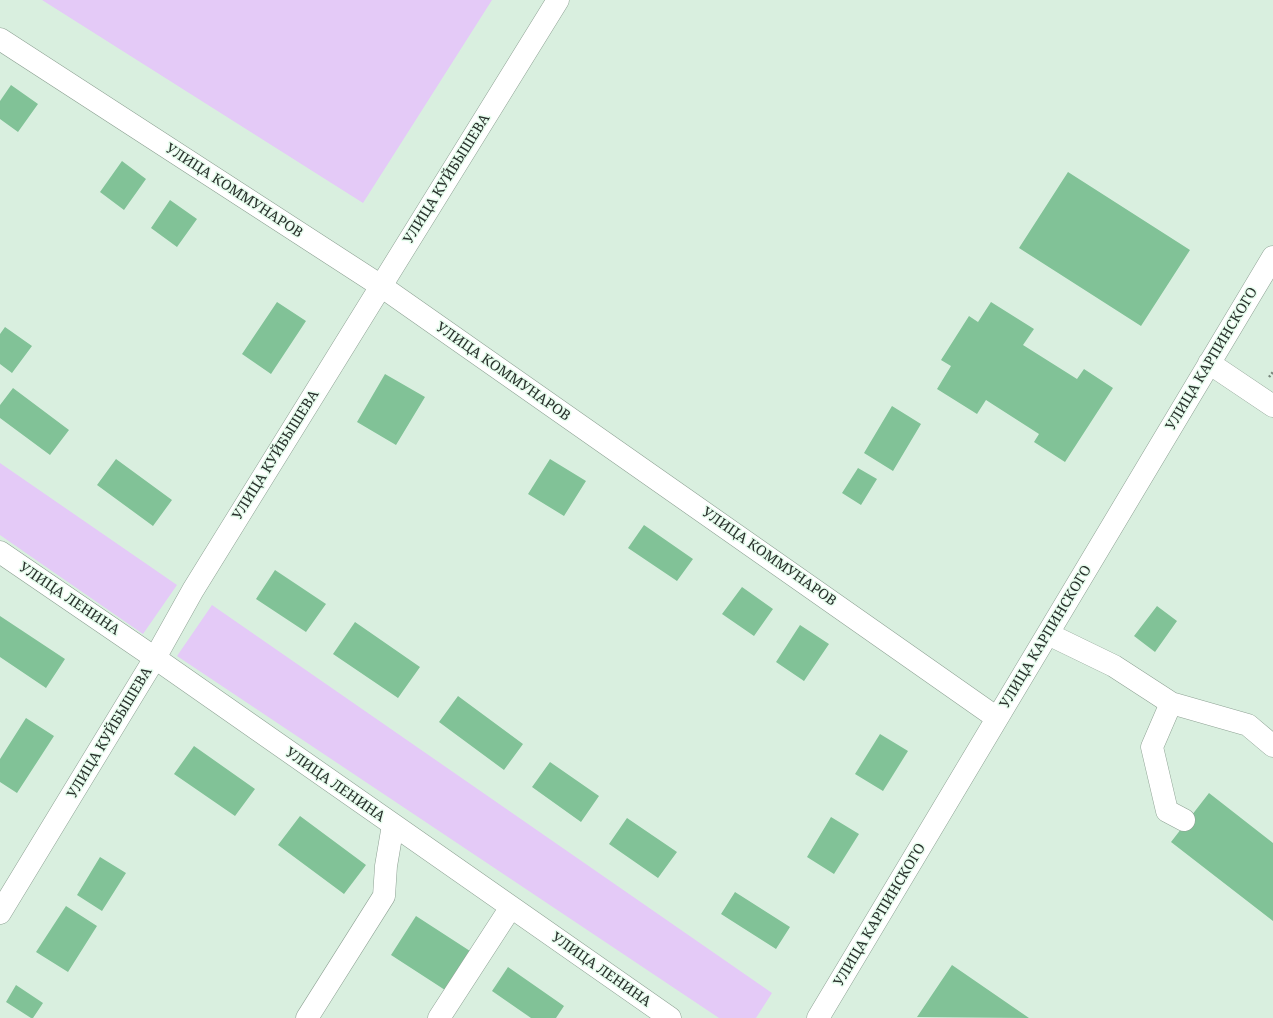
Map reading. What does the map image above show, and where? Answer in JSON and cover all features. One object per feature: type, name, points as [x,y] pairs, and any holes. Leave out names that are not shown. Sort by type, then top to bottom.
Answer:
[{"type":"street","name":"УЛИЦА КУЙБЫШЕВА","points":[[0,913],[155,658],[193,590],[558,0]]},
{"type":"street","name":"УЛИЦА КОММУНАРОВ","points":[[0,39],[380,286],[998,718]]},
{"type":"street","name":"УЛИЦА КАРПИНСКОГО","points":[[818,1018],[1272,260]]},
{"type":"street","points":[[1209,363],[1273,406]]},
{"type":"street","name":"УЛИЦА ЛЕНИНА","points":[[0,552],[155,658],[670,1018]]},
{"type":"street","points":[[1048,634],[1114,666],[1171,702],[1248,725],[1273,746]]},
{"type":"street","points":[[1171,702],[1152,747],[1167,811],[1184,820]]},
{"type":"street","points":[[307,1018],[384,896],[386,866],[393,825]]},
{"type":"street","points":[[439,1018],[511,907]]},
{"type":"shaded area","points":[[42,0],[492,0],[363,203]]},
{"type":"shaded area","points":[[0,463],[177,585],[143,634],[0,535]]},
{"type":"shaded area","points":[[212,605],[772,993],[756,1018],[719,1018],[177,656]]},
{"type":"building","points":[[11,85],[38,104],[18,132],[0,119],[0,101]]},
{"type":"building","points":[[122,161],[146,179],[124,210],[100,192]]},
{"type":"building","points":[[1068,172],[1190,250],[1141,326],[1019,248]]},
{"type":"building","points":[[170,200],[197,219],[177,247],[151,228]]},
{"type":"building","points":[[277,302],[306,321],[271,374],[242,354]]},
{"type":"building","points":[[991,302],[1034,329],[1023,345],[1077,379],[1084,369],[1113,388],[1065,462],[1034,442],[1039,434],[986,400],[977,414],[937,389],[951,366],[941,360],[969,316],[978,322]]},
{"type":"building","points":[[5,327],[32,346],[12,373],[0,364],[0,334]]},
{"type":"building","points":[[385,374],[425,397],[396,445],[357,422]]},
{"type":"building","points":[[13,388],[69,430],[50,455],[0,418],[0,405]]},
{"type":"building","points":[[892,406],[921,424],[893,471],[864,453]]},
{"type":"building","points":[[116,459],[172,500],[153,526],[97,485]]},
{"type":"building","points":[[550,459],[586,481],[564,516],[528,494]]},
{"type":"building","points":[[858,468],[877,479],[861,505],[842,493]]},
{"type":"building","points":[[644,525],[693,559],[677,581],[628,548]]},
{"type":"building","points":[[275,570],[326,604],[306,632],[256,599]]},
{"type":"building","points":[[742,587],[773,609],[754,636],[722,614]]},
{"type":"building","points":[[1157,606],[1177,621],[1155,652],[1134,636]]},
{"type":"building","points":[[0,616],[65,659],[46,688],[0,657]]},
{"type":"building","points":[[355,622],[420,667],[398,698],[333,654]]},
{"type":"building","points":[[800,625],[829,644],[804,681],[776,662]]},
{"type":"building","points":[[458,696],[523,744],[504,770],[439,722]]},
{"type":"building","points":[[26,718],[54,736],[17,793],[0,782],[0,759]]},
{"type":"building","points":[[880,734],[908,751],[883,791],[855,774]]},
{"type":"building","points":[[194,746],[255,789],[235,816],[174,774]]},
{"type":"building","points":[[550,762],[599,796],[581,822],[532,787]]},
{"type":"building","points":[[1209,793],[1273,843],[1273,921],[1171,842]]},
{"type":"building","points":[[300,816],[366,865],[344,894],[278,845]]},
{"type":"building","points":[[831,817],[859,834],[834,874],[807,857]]},
{"type":"building","points":[[627,818],[677,852],[658,878],[609,844]]},
{"type":"building","points":[[100,857],[126,873],[102,911],[77,895]]},
{"type":"building","points":[[735,892],[790,927],[776,949],[721,914]]},
{"type":"building","points":[[66,906],[97,926],[68,972],[36,952]]},
{"type":"building","points":[[416,916],[470,951],[445,990],[391,955]]},
{"type":"building","points":[[952,965],[1029,1018],[917,1017]]},
{"type":"building","points":[[508,967],[564,1006],[556,1018],[531,1018],[492,991]]},
{"type":"building","points":[[16,985],[43,1003],[33,1018],[6,1002]]}]
